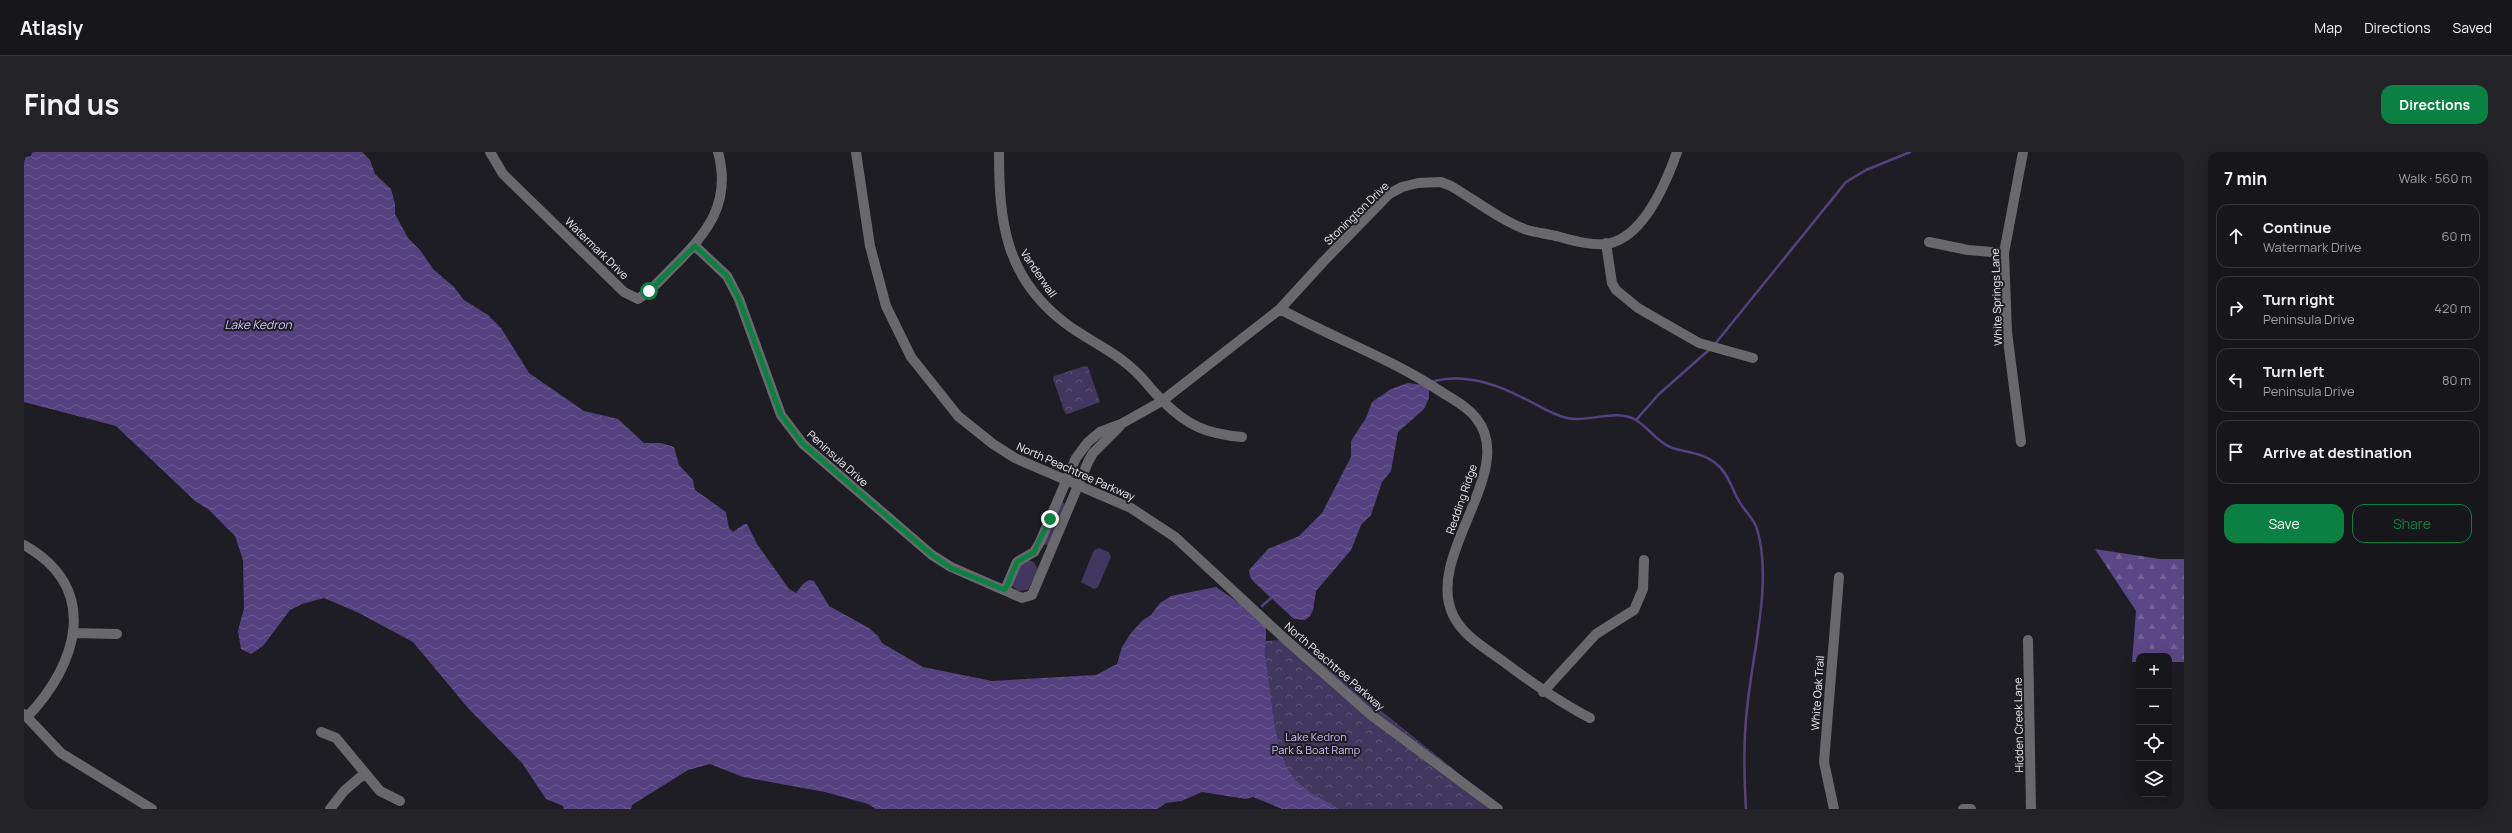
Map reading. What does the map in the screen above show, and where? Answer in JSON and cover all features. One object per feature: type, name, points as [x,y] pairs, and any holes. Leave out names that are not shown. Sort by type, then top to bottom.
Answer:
[{"type":"street","name":"Watermark Drive","points":[[490,152],[503,174],[631,297],[638,299],[644,296],[695,246],[714,219],[722,190],[722,167],[718,152]]},
{"type":"street","name":"North Peachtree Parkway","points":[[856,152],[877,278],[895,327],[911,357],[958,416],[1015,458],[1131,508],[1175,537],[1284,638],[1371,715],[1498,809]]},
{"type":"street","name":"Vanderwall","points":[[999,152],[1001,219],[1014,260],[1041,301],[1064,322],[1135,370],[1162,401],[1194,426],[1215,435],[1242,437]]},
{"type":"street","name":"Stonington Drive","points":[[1066,481],[1076,458],[1088,442],[1100,432],[1121,424],[1162,401],[1280,309],[1322,262],[1389,194],[1402,187],[1418,183],[1440,182],[1450,186],[1528,230],[1580,243],[1606,244],[1623,236],[1640,222],[1661,188],[1676,152]]},
{"type":"street","name":"White Springs Lane","points":[[2021,442],[2007,332],[2004,253],[2023,152]]},
{"type":"street","points":[[1929,242],[1968,250],[2004,253]]},
{"type":"street","points":[[1606,244],[1609,273],[1616,290],[1644,312],[1682,334],[1706,345],[1753,358]]},
{"type":"street","name":"Peninsula Drive","points":[[695,246],[727,276],[739,299],[781,415],[803,444],[932,555],[951,568],[1022,598],[1032,595],[1079,486]]},
{"type":"street","name":"Redding Ridge","points":[[1280,309],[1322,332],[1379,356],[1426,382],[1472,413],[1481,425],[1486,442],[1486,467],[1448,575],[1447,600],[1461,627],[1473,640],[1543,692],[1590,718]]},
{"type":"street","name":"Stonington Drive","points":[[1079,486],[1093,453],[1121,424]]},
{"type":"street","points":[[1005,590],[1017,562],[1036,549],[1066,481]]},
{"type":"street","points":[[24,545],[54,568],[63,581],[73,608],[74,633],[67,659],[53,687],[26,715],[61,753],[152,809]]},
{"type":"street","points":[[1036,549],[1049,555]]},
{"type":"street","points":[[1543,692],[1596,634],[1634,610],[1643,589],[1644,560]]},
{"type":"street","name":"White Oak Trail","points":[[1834,809],[1824,762],[1839,577]]},
{"type":"street","points":[[74,633],[117,634]]},
{"type":"street","name":"Hidden Creek Lane","points":[[2028,640],[2031,809]]},
{"type":"street","points":[[321,732],[336,738],[380,791],[400,801]]},
{"type":"street","points":[[330,809],[344,791],[365,772]]},
{"type":"street","points":[[1963,809],[1971,809]]},
{"type":"green space","points":[[1085,366],[1088,367],[1100,402],[1068,414],[1065,413],[1053,379],[1054,376]]},
{"type":"green space","points":[[1061,502],[1066,504],[1048,545],[1044,544]]},
{"type":"green space","points":[[1099,548],[1109,552],[1111,557],[1098,587],[1094,589],[1081,582],[1094,550]]},
{"type":"green space","points":[[2095,549],[2160,559],[2184,559],[2184,662],[2172,662],[2172,653],[2136,653],[2136,662],[2132,662],[2136,611]]},
{"type":"green space","points":[[1028,560],[1034,562],[1038,569],[1028,590],[1018,591],[1011,584],[1017,566]]},
{"type":"green space","name":"Lake Kedron Park & Boat Ramp","points":[[1292,639],[1503,809],[1291,809],[1253,642]]},
{"type":"water","name":"Lake Kedron","points":[[32,152],[362,152],[370,160],[375,174],[391,189],[395,204],[395,214],[408,238],[420,250],[433,269],[454,287],[464,300],[488,315],[501,328],[529,373],[584,411],[618,419],[644,443],[661,443],[674,447],[679,465],[693,480],[695,490],[726,512],[729,528],[733,532],[744,524],[747,524],[757,544],[789,589],[796,593],[803,584],[809,580],[814,581],[829,606],[869,628],[878,636],[882,643],[923,667],[992,681],[1096,675],[1117,664],[1122,647],[1131,633],[1143,620],[1151,615],[1160,603],[1171,596],[1216,587],[1255,614],[1263,621],[1265,626],[1265,657],[1273,717],[1284,762],[1290,773],[1306,789],[1339,809],[1282,809],[1253,797],[1246,799],[1202,792],[1181,801],[1166,803],[1157,809],[876,809],[868,804],[825,792],[743,777],[710,764],[688,770],[632,805],[631,809],[564,809],[563,806],[546,799],[522,763],[468,708],[413,642],[359,613],[324,598],[302,604],[290,610],[263,646],[251,654],[241,649],[238,631],[244,608],[243,560],[235,536],[208,509],[195,501],[116,426],[24,402],[24,157],[31,156]]},
{"type":"water","points":[[1408,383],[1423,385],[1429,389],[1429,398],[1424,409],[1398,432],[1391,471],[1382,482],[1371,515],[1361,525],[1351,550],[1316,591],[1313,610],[1310,616],[1305,620],[1294,619],[1254,582],[1250,577],[1249,570],[1268,549],[1299,536],[1322,513],[1351,457],[1351,441],[1366,418],[1372,402],[1391,389]]},
{"type":"waterway","points":[[1715,344],[1846,182],[1866,170],[1910,152]]},
{"type":"waterway","points":[[1636,420],[1659,394],[1710,349]]},
{"type":"waterway","points":[[1431,382],[1442,379],[1466,379],[1489,384],[1500,387],[1549,411],[1567,418],[1584,419],[1611,415],[1628,417],[1641,423],[1656,437],[1670,447],[1704,456],[1723,470],[1741,505],[1756,525],[1761,549],[1763,571],[1760,618],[1745,734],[1744,759],[1746,809]]},
{"type":"waterway","points":[[1262,606],[1271,598]]},
{"type":"route","points":[[649,291],[695,246],[709,257],[727,276],[739,299],[781,415],[803,444],[921,548],[951,568],[1005,590],[1015,565],[1021,559],[1034,552],[1050,519]]}]
